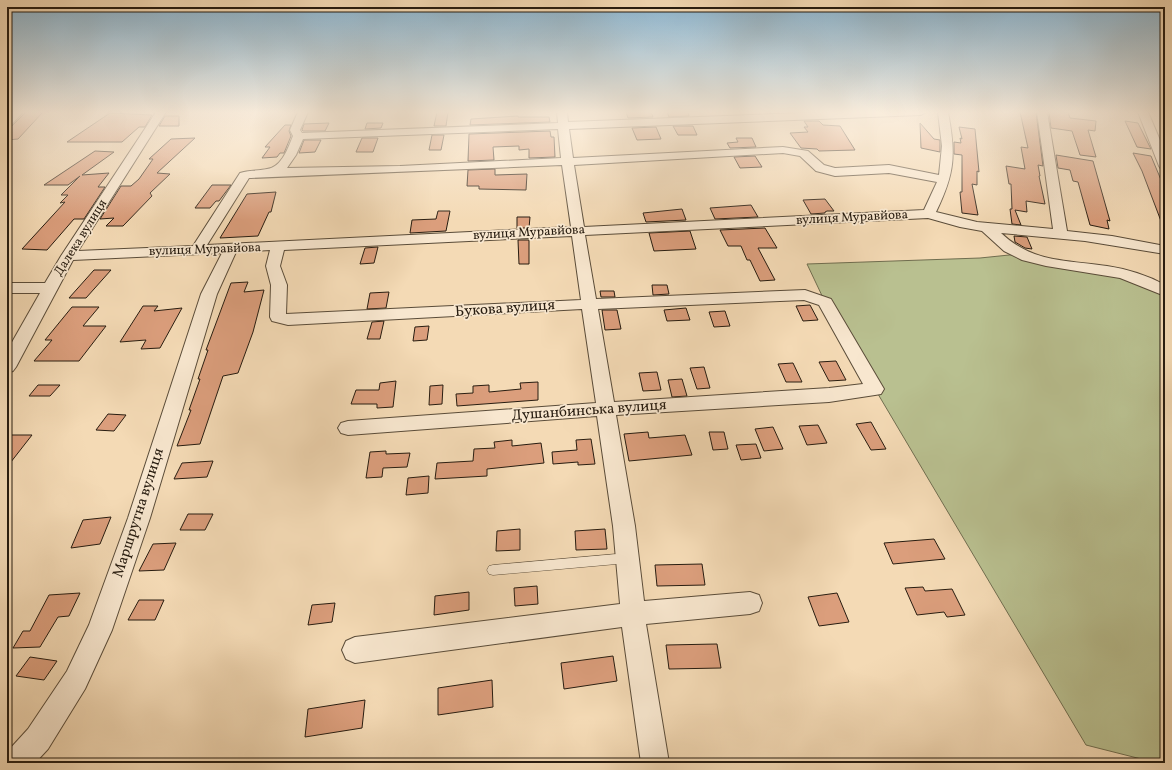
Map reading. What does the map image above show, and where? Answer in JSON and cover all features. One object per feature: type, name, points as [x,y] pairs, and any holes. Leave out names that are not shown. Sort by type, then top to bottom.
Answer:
[{"type":"street","name":"Далека вулиця","points":[[7,367],[68,256],[138,148]]},
{"type":"street","points":[[273,172],[284,166],[293,148]]},
{"type":"street","points":[[566,148],[624,526],[633,614],[655,763]]},
{"type":"street","points":[[928,214],[944,180],[947,148]]},
{"type":"street","points":[[1048,148],[1061,234]]},
{"type":"street","points":[[1158,148],[1165,166]]},
{"type":"street","points":[[197,250],[244,176],[252,173],[417,169],[789,150],[804,153],[820,168],[835,172],[889,169],[944,180]]},
{"type":"street","name":"вулиця Муравйова","points":[[68,256],[928,214],[956,223],[987,228],[1061,234],[1125,242],[1165,250]]},
{"type":"street","points":[[987,228],[1007,246],[1019,254],[1046,262],[1121,273],[1146,280],[1165,291]]},
{"type":"street","name":"Букова вулиця","points":[[278,246],[273,266],[279,285],[278,317],[281,319],[805,295]]},
{"type":"street","name":"Маршрутна вулиця","points":[[16,763],[38,738],[76,680],[100,630],[139,518],[209,294],[231,248]]},
{"type":"street","points":[[7,288],[50,288]]},
{"type":"street","name":"Душанбинська вулиця","points":[[348,428],[606,409],[829,395],[875,389],[825,302],[805,295]]},
{"type":"street","points":[[355,650],[633,614],[750,604]]},
{"type":"lane","points":[[493,570],[628,558]]},
{"type":"green space","points":[[1019,254],[1097,269],[1165,291],[1165,763],[1157,763],[1086,745],[875,389],[825,302],[807,264],[980,258]]},
{"type":"building","points":[[161,148],[184,148],[157,173],[170,174],[150,193],[152,196],[123,226],[106,226],[114,218],[100,219],[121,186],[131,186],[139,179],[153,159],[149,159]]},
{"type":"building","points":[[269,148],[286,148],[284,153],[280,153],[277,157],[262,158]]},
{"type":"building","points":[[301,148],[317,148],[315,152],[299,153]]},
{"type":"building","points":[[358,148],[374,148],[373,152],[356,152]]},
{"type":"building","points":[[429,148],[441,148],[441,150],[429,150]]},
{"type":"building","points":[[468,148],[493,148],[494,160],[468,161]]},
{"type":"building","points":[[519,148],[555,148],[555,157],[529,158],[529,149],[519,150]]},
{"type":"building","points":[[801,148],[854,148],[855,150],[819,151],[817,149]]},
{"type":"building","points":[[921,148],[940,148],[940,152]]},
{"type":"building","points":[[954,148],[977,148],[979,172],[977,171],[977,185],[972,184],[978,215],[962,213],[960,192],[962,192],[962,155],[954,154]]},
{"type":"building","points":[[1021,148],[1041,148],[1043,166],[1038,165],[1045,204],[1026,201],[1027,212],[1015,210],[1021,225],[1012,224],[1010,209],[1012,209],[1011,184],[1009,184],[1006,166],[1025,169]]},
{"type":"building","points":[[1078,148],[1093,148],[1096,157],[1080,155]]},
{"type":"building","points":[[95,151],[114,152],[82,175],[109,173],[98,187],[105,187],[84,219],[74,219],[47,250],[22,249],[65,202],[60,203],[68,195],[61,195],[80,176],[68,185],[44,185]]},
{"type":"building","points":[[1133,153],[1151,156],[1159,175],[1165,190],[1165,229],[1142,171]]},
{"type":"building","points":[[1056,155],[1093,161],[1110,221],[1107,220],[1109,229],[1090,225],[1078,182],[1073,181],[1070,170],[1058,168]]},
{"type":"building","points":[[755,156],[762,167],[740,168],[734,157]]},
{"type":"building","points":[[495,169],[495,175],[527,174],[526,190],[479,189],[479,186],[467,186],[468,170]]},
{"type":"building","points":[[212,185],[231,185],[219,201],[216,201],[210,208],[195,208]]},
{"type":"building","points":[[276,192],[271,212],[269,212],[258,236],[220,238],[247,194]]},
{"type":"building","points":[[825,199],[834,211],[811,214],[803,200]]},
{"type":"building","points":[[751,205],[758,217],[715,219],[710,208]]},
{"type":"building","points":[[682,209],[686,220],[646,222],[643,213]]},
{"type":"building","points":[[438,211],[450,211],[446,231],[410,233],[412,220],[436,219]]},
{"type":"building","points":[[517,217],[530,217],[529,228],[517,228]]},
{"type":"building","points":[[765,228],[777,248],[758,248],[775,280],[760,281],[750,260],[747,260],[741,246],[728,246],[720,230]]},
{"type":"building","points":[[690,231],[696,249],[654,251],[649,233]]},
{"type":"building","points":[[1014,236],[1027,237],[1032,249],[1025,248],[1015,242]]},
{"type":"building","points":[[518,240],[529,240],[529,264],[519,264]]},
{"type":"building","points":[[378,247],[374,263],[360,264],[365,248]]},
{"type":"building","points":[[94,270],[111,270],[86,298],[69,298]]},
{"type":"building","points":[[248,282],[244,292],[264,290],[253,332],[238,373],[223,376],[200,444],[177,446],[191,410],[189,410],[208,350],[206,350],[231,283]]},
{"type":"building","points":[[652,285],[667,285],[669,294],[653,295]]},
{"type":"building","points":[[600,291],[614,291],[615,297],[601,297]]},
{"type":"building","points":[[389,292],[386,308],[367,309],[370,293]]},
{"type":"building","points":[[810,305],[818,320],[803,321],[796,306]]},
{"type":"building","points":[[143,306],[158,306],[154,311],[182,308],[160,348],[141,349],[146,340],[120,342]]},
{"type":"building","points":[[72,307],[99,307],[83,326],[106,326],[79,361],[34,361],[52,340],[45,340]]},
{"type":"building","points":[[686,308],[690,320],[667,321],[664,310]]},
{"type":"building","points":[[602,310],[617,310],[621,329],[605,330]]},
{"type":"building","points":[[725,311],[730,326],[714,327],[709,312]]},
{"type":"building","points":[[384,321],[380,339],[367,339],[372,322]]},
{"type":"building","points":[[429,326],[427,340],[413,341],[415,327]]},
{"type":"building","points":[[836,361],[846,380],[829,381],[819,362]]},
{"type":"building","points":[[793,363],[802,382],[786,382],[778,364]]},
{"type":"building","points":[[704,367],[710,388],[697,389],[690,368]]},
{"type":"building","points":[[657,372],[661,390],[643,391],[639,373]]},
{"type":"building","points":[[682,379],[687,396],[672,397],[668,380]]},
{"type":"building","points":[[396,381],[393,407],[377,408],[377,404],[351,404],[356,390],[379,390],[380,383]]},
{"type":"building","points":[[538,382],[538,400],[457,406],[456,394],[473,393],[473,386],[489,385],[489,392],[521,389],[520,383]]},
{"type":"building","points":[[38,385],[60,385],[50,396],[29,396]]},
{"type":"building","points":[[443,385],[442,404],[429,405],[430,386]]},
{"type":"building","points":[[108,414],[126,415],[114,431],[96,430]]},
{"type":"building","points":[[871,422],[886,449],[871,450],[856,424]]},
{"type":"building","points":[[818,425],[827,443],[807,445],[799,426]]},
{"type":"building","points":[[773,427],[783,449],[764,451],[755,429]]},
{"type":"building","points":[[648,432],[649,438],[685,435],[692,455],[629,461],[624,434]]},
{"type":"building","points":[[709,432],[724,432],[728,449],[713,450]]},
{"type":"building","points":[[7,435],[32,435],[7,467]]},
{"type":"building","points":[[591,439],[595,464],[578,465],[578,462],[553,464],[552,452],[577,450],[576,440]]},
{"type":"building","points":[[512,440],[512,446],[541,443],[544,463],[487,469],[487,476],[435,479],[437,463],[473,461],[474,449],[495,448],[494,442]]},
{"type":"building","points":[[756,444],[761,458],[741,460],[736,445]]},
{"type":"building","points":[[386,451],[386,454],[410,453],[407,467],[383,468],[382,477],[366,478],[370,452]]},
{"type":"building","points":[[213,461],[207,477],[174,479],[182,463]]},
{"type":"building","points":[[429,476],[428,493],[406,495],[408,478]]},
{"type":"building","points":[[188,514],[213,514],[205,530],[180,530]]},
{"type":"building","points":[[111,517],[100,544],[71,548],[83,520]]},
{"type":"building","points":[[520,529],[520,550],[496,551],[497,531]]},
{"type":"building","points":[[605,529],[607,549],[576,550],[575,531]]},
{"type":"building","points":[[934,539],[945,559],[893,564],[884,543]]},
{"type":"building","points":[[176,543],[164,570],[139,571],[153,544]]},
{"type":"building","points":[[702,564],[705,585],[657,586],[655,565]]},
{"type":"building","points":[[537,586],[538,604],[515,606],[514,588]]},
{"type":"building","points":[[923,587],[925,591],[952,589],[965,615],[947,617],[944,612],[917,615],[905,588]]},
{"type":"building","points":[[469,592],[469,610],[434,615],[435,596]]},
{"type":"building","points":[[80,593],[69,616],[58,617],[40,647],[13,648],[23,631],[30,631],[49,595]]},
{"type":"building","points":[[837,593],[849,622],[819,626],[808,597]]},
{"type":"building","points":[[139,600],[164,600],[155,620],[128,620]]},
{"type":"building","points":[[335,603],[332,622],[308,625],[312,605]]},
{"type":"building","points":[[717,644],[721,668],[669,669],[666,645]]},
{"type":"building","points":[[613,656],[617,681],[564,689],[561,663]]},
{"type":"building","points":[[30,657],[57,661],[44,680],[16,676]]},
{"type":"building","points":[[492,680],[493,707],[438,715],[438,688]]},
{"type":"building","points":[[365,700],[362,728],[305,737],[308,709]]}]
